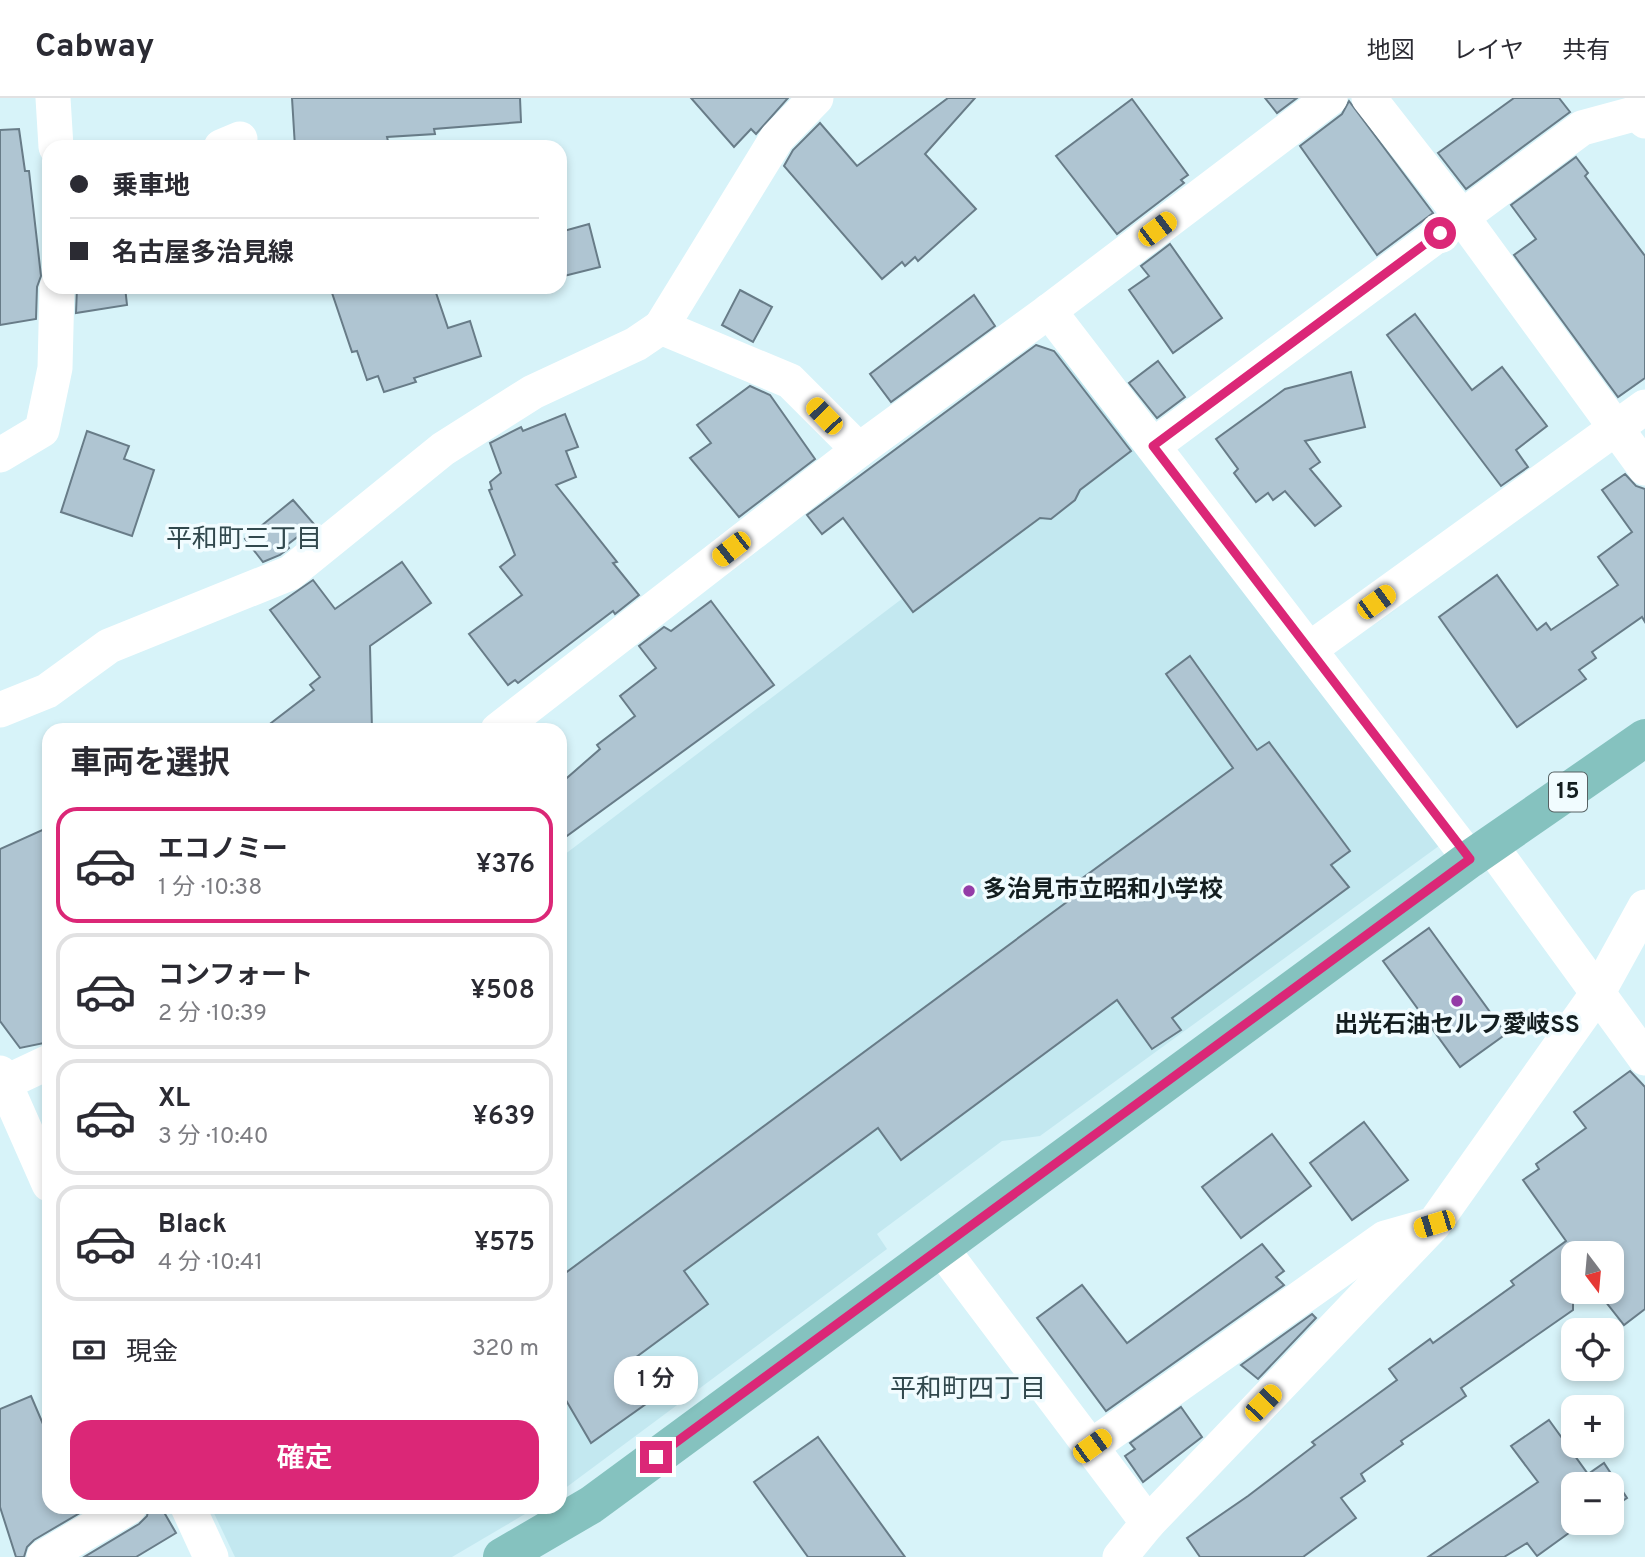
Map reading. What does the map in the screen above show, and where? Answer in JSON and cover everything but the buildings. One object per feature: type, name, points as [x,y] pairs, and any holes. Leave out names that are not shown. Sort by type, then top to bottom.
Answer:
[{"type":"main road","name":"15","points":[[502,1557],[591,1505],[1480,853],[1645,738]]},
{"type":"street","points":[[54,98],[56,140]]},
{"type":"street","points":[[0,710],[47,691],[109,646],[290,573],[443,449],[533,391],[636,344],[661,327],[777,138],[816,98]]},
{"type":"street","points":[[507,723],[859,450],[1049,312],[1330,98]]},
{"type":"street","points":[[1369,98],[1462,217],[1645,468]]},
{"type":"street","points":[[1153,446],[1582,128],[1637,113],[1645,121]]},
{"type":"street","points":[[0,455],[42,430],[55,368],[57,294]]},
{"type":"street","points":[[1049,312],[1310,649],[1597,994],[1645,1058]]},
{"type":"street","points":[[661,327],[790,381],[859,450]]},
{"type":"street","points":[[1310,649],[1645,407]]},
{"type":"street","points":[[1120,1557],[1148,1523],[1434,1224],[1597,994],[1645,907]]},
{"type":"street","points":[[42,1065],[2,1081],[42,1169]]},
{"type":"street","points":[[1092,1446],[1385,1238],[1434,1224]]},
{"type":"street","points":[[941,1248],[1148,1523]]},
{"type":"street","points":[[44,1557],[117,1514]]},
{"type":"street","points":[[191,1514],[211,1557]]},
{"type":"shaded area","name":"多治見市立昭和小学校","points":[[1036,345],[1059,353],[1158,482],[1314,673],[1443,843],[1040,1136],[1002,1141],[877,1234],[887,1249],[567,1487],[567,853],[903,598],[831,502],[836,493]]},
{"type":"shaded area","points":[[214,1514],[525,1514],[452,1557],[235,1557]]},
{"type":"place","name":"多治見市立昭和小学校","points":[[969,891]]},
{"type":"place","name":"出光石油セルフ愛岐SS","points":[[1457,1001]]},
{"type":"district","name":"平和町三丁目","points":[[244,540]]},
{"type":"district","name":"平和町四丁目","points":[[968,1390]]},
{"type":"route","points":[[656,1457],[1470,859],[1153,446],[1440,233]]}]
